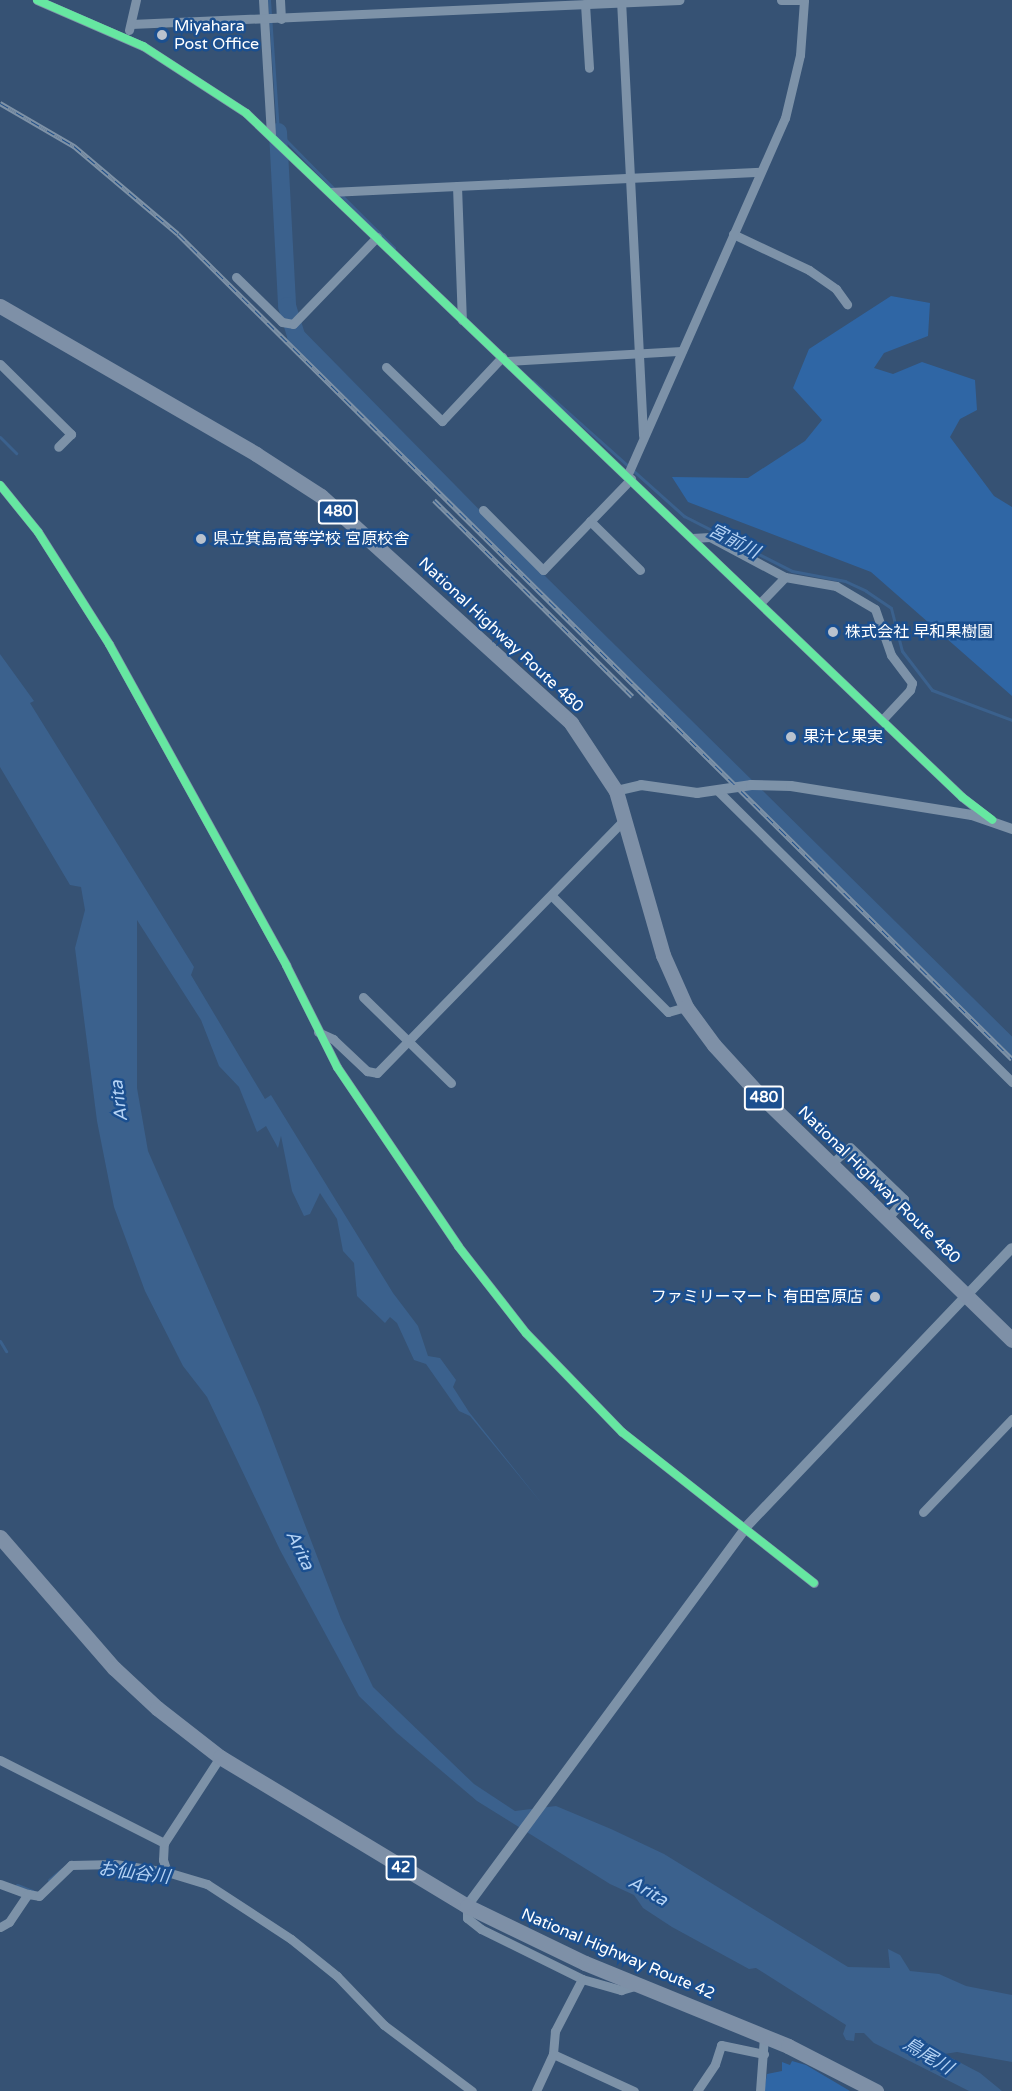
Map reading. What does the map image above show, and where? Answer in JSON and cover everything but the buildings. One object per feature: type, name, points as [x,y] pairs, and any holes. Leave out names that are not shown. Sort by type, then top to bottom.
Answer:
[{"type":"highway","name":"National Highway Route 480","points":[[0,306],[256,454],[321,496],[548,700],[589,746],[616,791],[663,955],[686,1007],[721,1053],[1012,1340]]},
{"type":"highway","name":"National Highway Route 42","points":[[0,1537],[114,1668],[157,1708],[220,1757],[467,1906],[585,1963],[764,2036],[876,2091]]},
{"type":"street","points":[[37,0],[127,38],[206,83],[271,135],[962,797],[992,820],[1012,829]]},
{"type":"street","points":[[62,10],[68,0]]},
{"type":"street","points":[[127,38],[136,0]]},
{"type":"street","points":[[263,0],[271,135]]},
{"type":"street","points":[[280,0],[281,19]]},
{"type":"street","points":[[131,24],[264,20],[679,0]]},
{"type":"street","points":[[483,510],[543,570],[629,477],[643,438],[789,104],[801,44],[804,0],[781,0]]},
{"type":"street","points":[[621,1],[643,438]]},
{"type":"street","points":[[585,4],[589,68]]},
{"type":"street","points":[[330,192],[761,172]]},
{"type":"street","points":[[457,186],[462,320]]},
{"type":"street","points":[[734,234],[809,270],[836,289],[848,304]]},
{"type":"street","points":[[236,277],[282,322],[292,324],[377,237]]},
{"type":"street","points":[[386,367],[442,421],[505,359],[682,351]]},
{"type":"street","points":[[0,364],[71,434],[58,447]]},
{"type":"street","points":[[0,485],[38,532],[109,644],[286,965],[318,1032],[397,1160],[526,1334],[622,1432],[665,1469],[746,1527],[814,1583]]},
{"type":"street","points":[[590,521],[640,570]]},
{"type":"street","points":[[692,538],[710,537],[785,577],[836,586],[877,612],[891,655],[912,683],[883,719]]},
{"type":"street","points":[[760,603],[785,577]]},
{"type":"street","points":[[616,791],[640,785],[687,792],[718,791],[751,784],[791,786],[992,820]]},
{"type":"street","points":[[718,791],[1012,1083]]},
{"type":"street","points":[[318,1032],[333,1039],[371,1073],[377,1073],[625,819]]},
{"type":"street","points":[[552,896],[668,1012],[686,1007]]},
{"type":"street","points":[[363,997],[451,1083]]},
{"type":"street","points":[[831,1164],[850,1147],[897,1192],[904,1200],[887,1219]]},
{"type":"street","points":[[641,1984],[621,1990],[582,1978],[481,1929],[467,1918],[467,1906],[746,1527],[1012,1248]]},
{"type":"street","points":[[923,1512],[1012,1419]]},
{"type":"street","points":[[167,1872],[163,1860],[164,1843],[220,1757]]},
{"type":"street","points":[[0,1760],[164,1843]]},
{"type":"street","points":[[0,1884],[39,1896],[65,1869],[78,1864],[114,1864],[167,1872],[207,1884],[249,1908],[337,1976],[384,2025],[467,2089]]},
{"type":"street","points":[[0,1927],[9,1922],[28,1894]]},
{"type":"street","points":[[536,2091],[553,2054],[555,2031],[582,1978]]},
{"type":"street","points":[[760,2091],[764,2036]]},
{"type":"street","points":[[697,2091],[715,2064],[721,2045],[764,2054]]},
{"type":"street","points":[[553,2054],[634,2091]]},
{"type":"shaded area","points":[[891,296],[930,303],[928,336],[884,353],[874,368],[893,374],[922,362],[975,380],[977,410],[960,419],[950,437],[994,496],[1012,507],[1012,696],[871,572],[688,502],[672,477],[748,478],[805,441],[822,420],[793,388],[809,349]]},
{"type":"shaded area","points":[[792,2061],[806,2065],[850,2091],[764,2091],[767,2074],[782,2071],[782,2062],[790,2065]]},
{"type":"water","points":[[0,654],[34,701],[30,703],[194,967],[191,975],[265,1099],[271,1095],[393,1293],[418,1326],[428,1356],[440,1358],[456,1380],[453,1387],[469,1412],[543,1505],[470,1416],[459,1411],[426,1364],[414,1360],[397,1323],[390,1317],[385,1323],[357,1296],[354,1263],[343,1251],[337,1219],[320,1193],[310,1214],[304,1216],[292,1191],[281,1136],[278,1148],[266,1126],[257,1132],[239,1087],[219,1066],[201,1020],[137,920],[137,1088],[148,1151],[260,1407],[341,1619],[373,1687],[474,1784],[515,1811],[556,1806],[611,1829],[664,1854],[848,1967],[890,1968],[888,1949],[900,1955],[910,1971],[939,1974],[966,1986],[1012,1995],[1012,2062],[957,2052],[944,2054],[980,2073],[1002,2091],[969,2091],[874,2043],[864,2033],[855,2033],[854,2041],[846,2040],[843,2034],[846,2025],[756,1968],[749,1969],[672,1927],[643,1908],[634,1895],[610,1884],[477,1801],[397,1733],[359,1696],[280,1550],[207,1397],[183,1366],[145,1291],[114,1207],[97,1121],[75,948],[85,910],[81,887],[70,885],[0,767]]},
{"type":"waterway","name":"宮前川","points":[[269,0],[278,132],[334,189]]},
{"type":"waterway","points":[[278,132],[287,306],[296,336],[524,568],[1012,1049]]},
{"type":"waterway","name":"宮前川","points":[[339,193],[394,248]]},
{"type":"waterway","name":"宮前川","points":[[533,381],[684,516],[792,571],[845,581],[866,591],[891,608],[902,651],[932,690],[1012,720]]},
{"type":"waterway","points":[[0,437],[16,453]]},
{"type":"waterway","points":[[0,1341],[6,1351]]},
{"type":"waterway","name":"お仙谷川","points":[[49,1880],[62,1869]]},
{"type":"waterway","name":"お仙谷川","points":[[17,1885],[33,1891]]},
{"type":"railway","points":[[0,103],[74,146],[178,234],[1012,1059]]},
{"type":"railway","points":[[434,500],[632,696]]},
{"type":"cycle path","points":[[37,0],[143,46],[246,113],[962,797],[992,820]]},
{"type":"cycle path","points":[[0,485],[38,532],[109,644],[286,965],[337,1067],[458,1246],[526,1333],[622,1432],[814,1583]]},
{"type":"place","name":"Miyahara Post Office","points":[[162,35]]},
{"type":"place","name":"県立箕島高等学校 宮原校舎","points":[[201,539]]},
{"type":"place","name":"株式会社 早和果樹園","points":[[833,632]]},
{"type":"place","name":"果汁と果実","points":[[791,737]]},
{"type":"place","name":"ファミリーマート 有田宮原店","points":[[875,1297]]},
{"type":"water label","name":"Arita","points":[[119,1101]]},
{"type":"water label","name":"Arita","points":[[300,1550]]},
{"type":"water label","name":"Arita","points":[[648,1891]]},
{"type":"water label","name":"鳥尾川","points":[[928,2056]]}]
